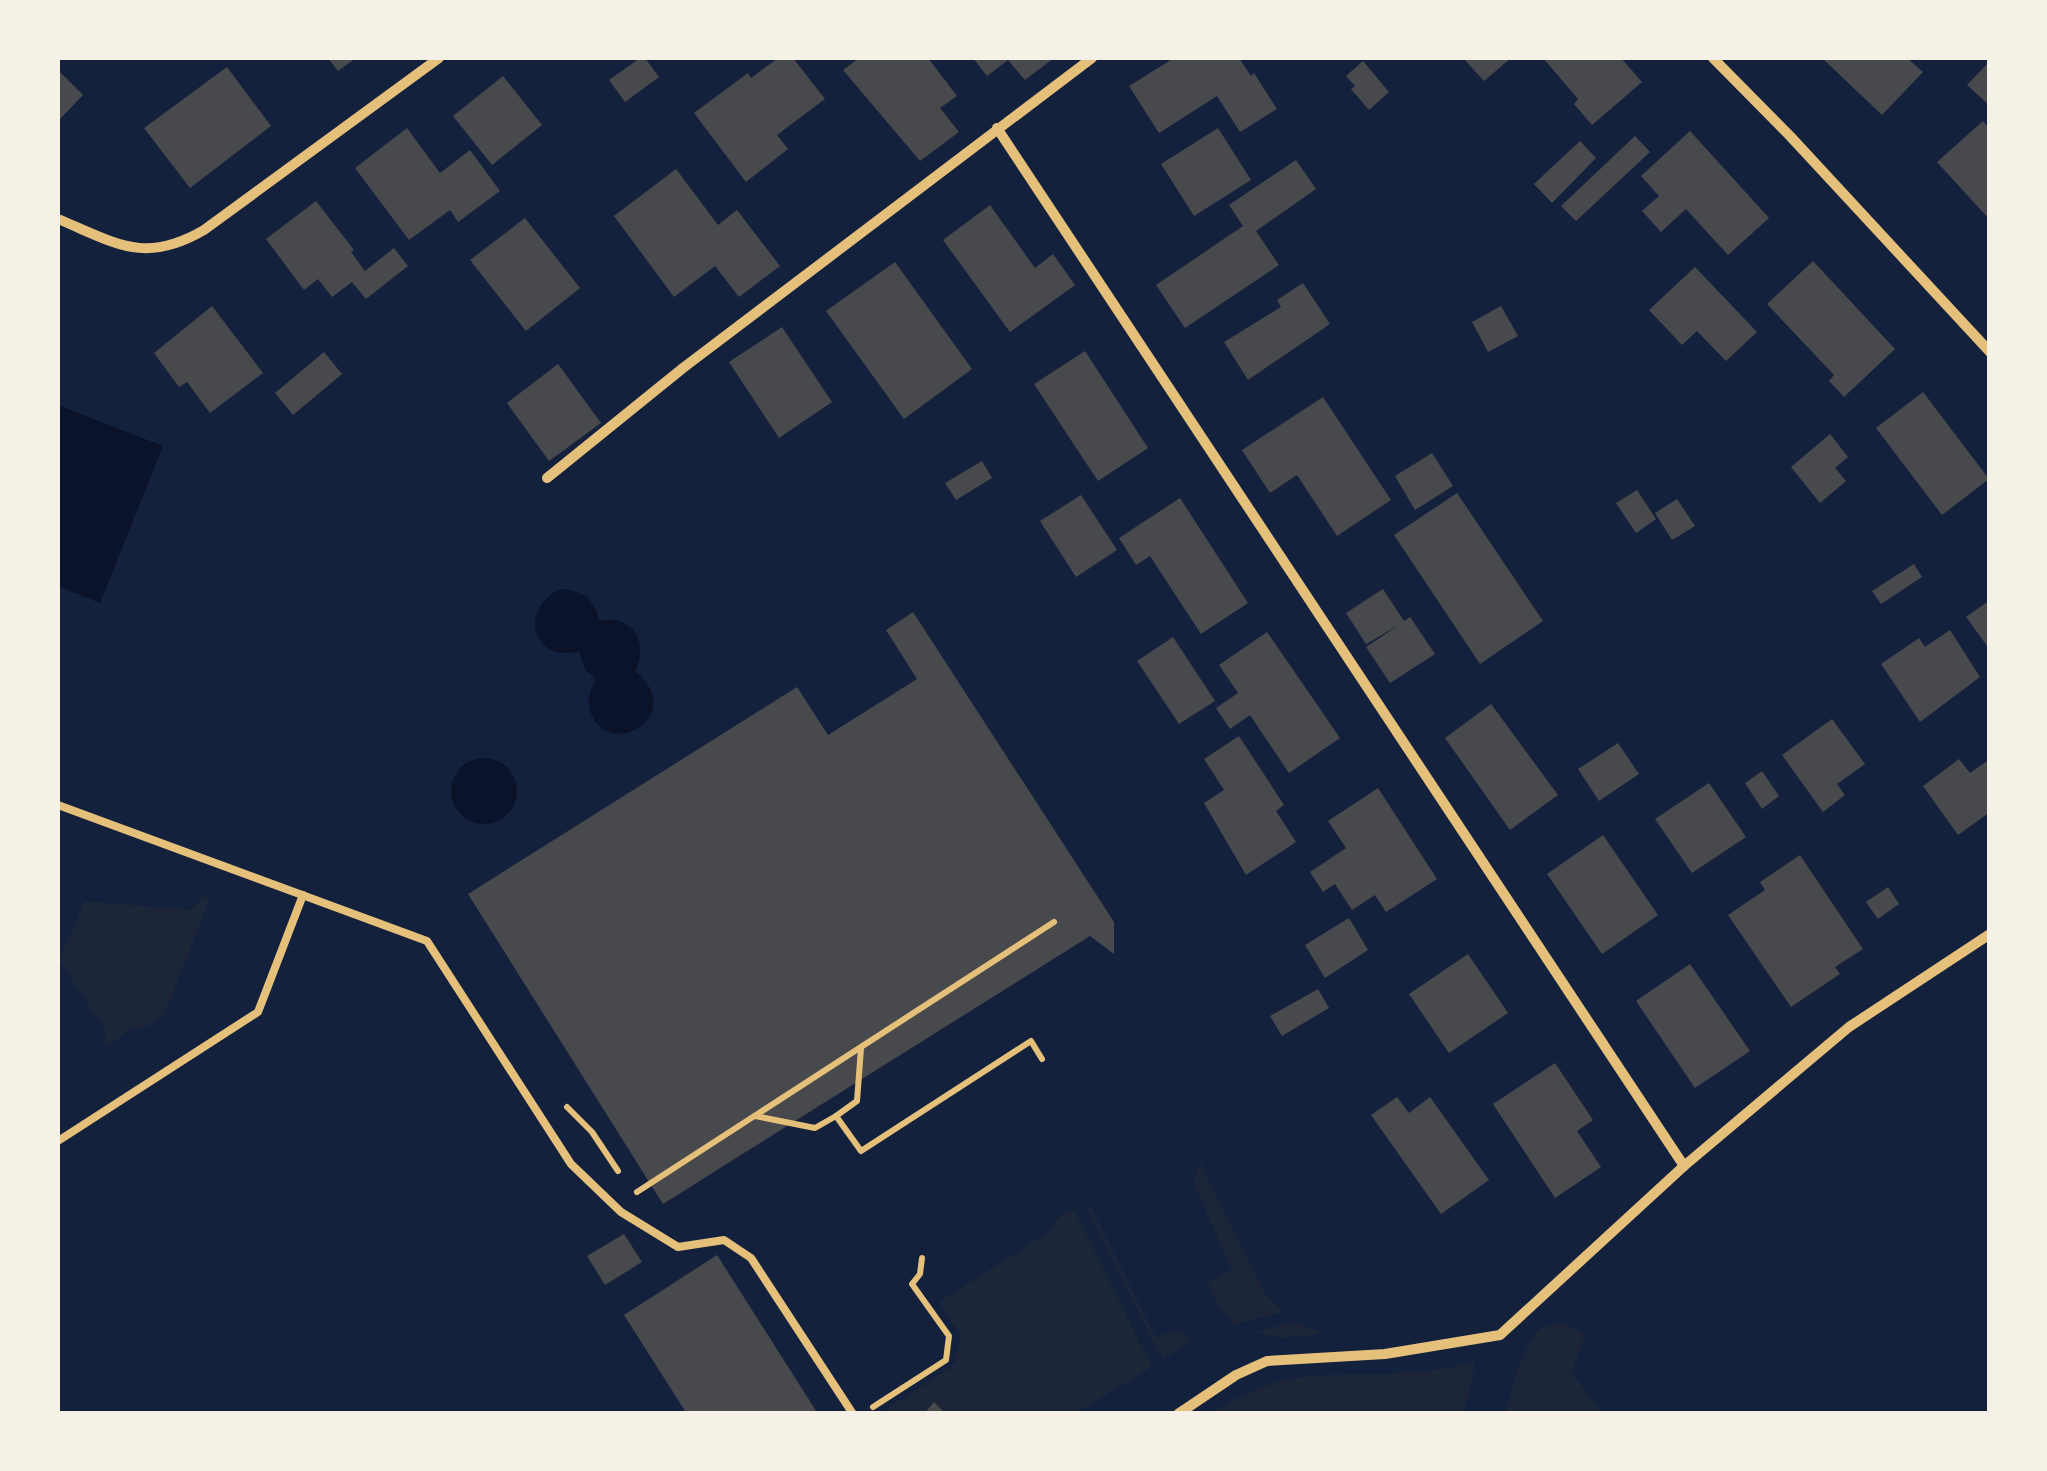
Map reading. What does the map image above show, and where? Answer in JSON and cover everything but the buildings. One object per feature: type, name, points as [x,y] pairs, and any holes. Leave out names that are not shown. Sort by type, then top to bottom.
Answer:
[{"type":"street","points":[[58,219],[136,248],[158,250],[180,244],[439,58]]},
{"type":"street","points":[[548,478],[682,368],[1092,58]]},
{"type":"street","points":[[1712,58],[1790,136],[1990,352]]},
{"type":"street","points":[[997,128],[1684,1166]]},
{"type":"street","points":[[1178,1414],[1236,1375],[1267,1360],[1385,1354],[1500,1335],[1684,1166],[1849,1026],[1990,934]]},
{"type":"lane","points":[[58,804],[428,942],[571,1164],[621,1212],[678,1246],[724,1240],[752,1258],[853,1414]]},
{"type":"lane","points":[[58,1141],[258,1012],[303,895]]},
{"type":"path","points":[[634,1194],[1054,922]]},
{"type":"path","points":[[836,1116],[860,1151],[1031,1041],[1042,1059]]},
{"type":"path","points":[[755,1116],[815,1128],[836,1116],[858,1101],[860,1048]]},
{"type":"path","points":[[560,1100],[592,1132],[623,1179]]},
{"type":"path","points":[[864,1414],[946,1360],[949,1336],[912,1284],[920,1274],[922,1258]]},
{"type":"shaded area","points":[[58,405],[163,446],[100,603],[58,586]]},
{"type":"shaded area","points":[[560,589],[587,597],[599,621],[621,621],[635,632],[640,651],[635,671],[649,687],[654,702],[650,716],[641,726],[615,734],[602,728],[589,706],[596,679],[585,670],[579,651],[551,650],[536,633],[538,609]]},
{"type":"shaded area","points":[[484,758],[508,767],[517,791],[508,815],[484,824],[460,815],[451,791],[460,767]]},
{"type":"shaded area","points":[[206,895],[209,900],[165,1014],[148,1026],[130,1030],[106,1047],[106,1032],[59,960],[85,901],[190,910]]},
{"type":"shaded area","points":[[1200,1162],[1265,1293],[1283,1312],[1235,1324],[1220,1308],[1207,1283],[1232,1269],[1196,1189],[1194,1182]]},
{"type":"shaded area","points":[[1086,1207],[1091,1207],[1156,1338],[1175,1329],[1185,1333],[1191,1342],[1163,1360]]},
{"type":"shaded area","points":[[1074,1210],[1152,1367],[1076,1413],[946,1413],[934,1403],[924,1413],[886,1414],[890,1407],[955,1364],[961,1336],[939,1302],[1046,1234],[1061,1215]]},
{"type":"shaded area","points":[[1296,1322],[1324,1334],[1280,1338],[1255,1332]]},
{"type":"shaded area","points":[[1564,1324],[1585,1335],[1572,1372],[1601,1413],[1506,1413],[1531,1339],[1547,1326]]},
{"type":"shaded area","points":[[1475,1363],[1464,1413],[1211,1413],[1249,1392],[1290,1379],[1427,1371]]}]
